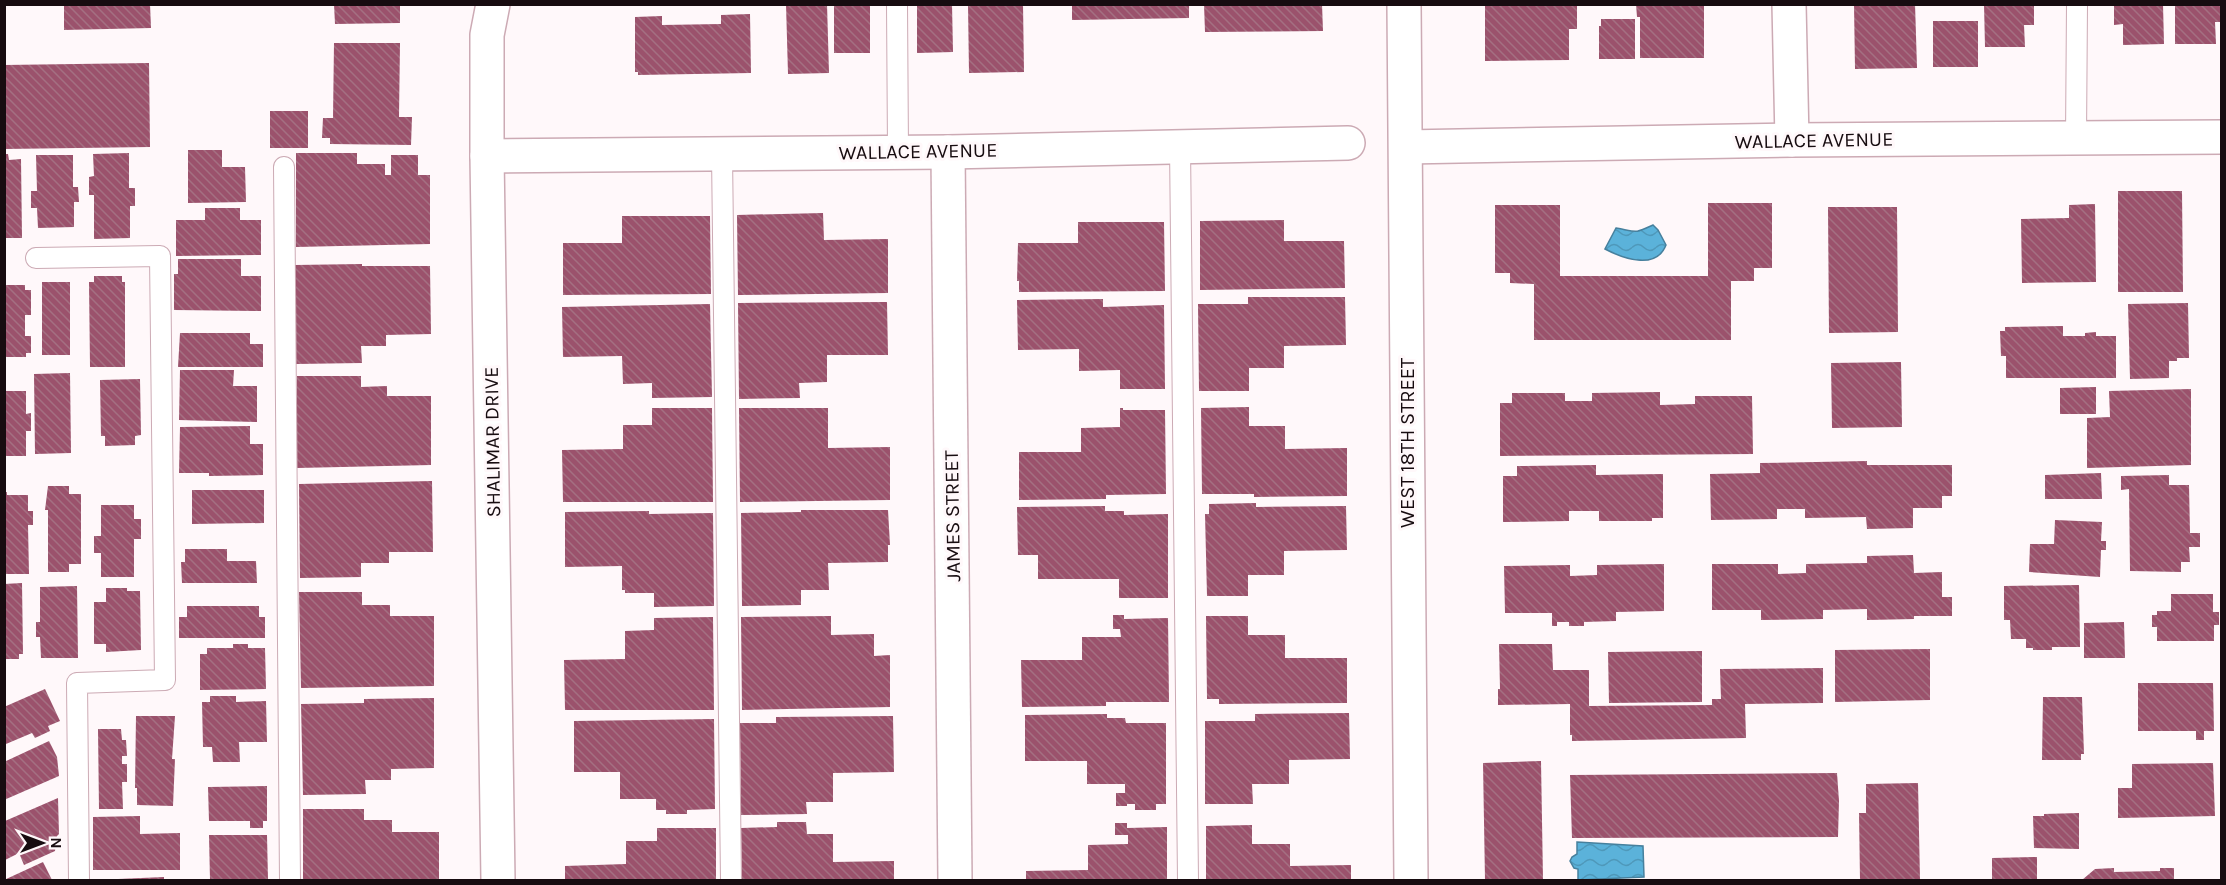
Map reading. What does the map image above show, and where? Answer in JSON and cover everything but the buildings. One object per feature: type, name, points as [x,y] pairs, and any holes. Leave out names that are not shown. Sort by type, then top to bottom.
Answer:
[{"type":"street","name":"SHALIMAR DRIVE","points":[[493,4],[487,35],[487,156],[498,880]]},
{"type":"street","name":"WEST 18TH STREET","points":[[1404,4],[1411,880]]},
{"type":"street","points":[[1789,4],[1792,140]]},
{"type":"street","name":"WALLACE AVENUE","points":[[1406,147],[1792,140],[2222,137]]},
{"type":"street","name":"WALLACE AVENUE","points":[[487,156],[948,152],[1348,142]]},
{"type":"street","name":"JAMES STREET","points":[[948,152],[955,880]]},
{"type":"lane","points":[[897,4],[898,152]]},
{"type":"lane","points":[[2076,139],[2077,4]]},
{"type":"lane","points":[[1180,146],[1188,880]]},
{"type":"lane","points":[[722,154],[731,880]]},
{"type":"lane","points":[[284,167],[290,880]]},
{"type":"lane","points":[[36,258],[160,256],[165,680],[77,682],[79,880]]},
{"type":"water","points":[[1653,225],[1666,245],[1655,258],[1629,259],[1605,249],[1616,228],[1635,231]]},
{"type":"water","points":[[1577,842],[1643,846],[1644,877],[1578,880],[1578,869],[1574,868],[1570,861],[1577,854]]}]
